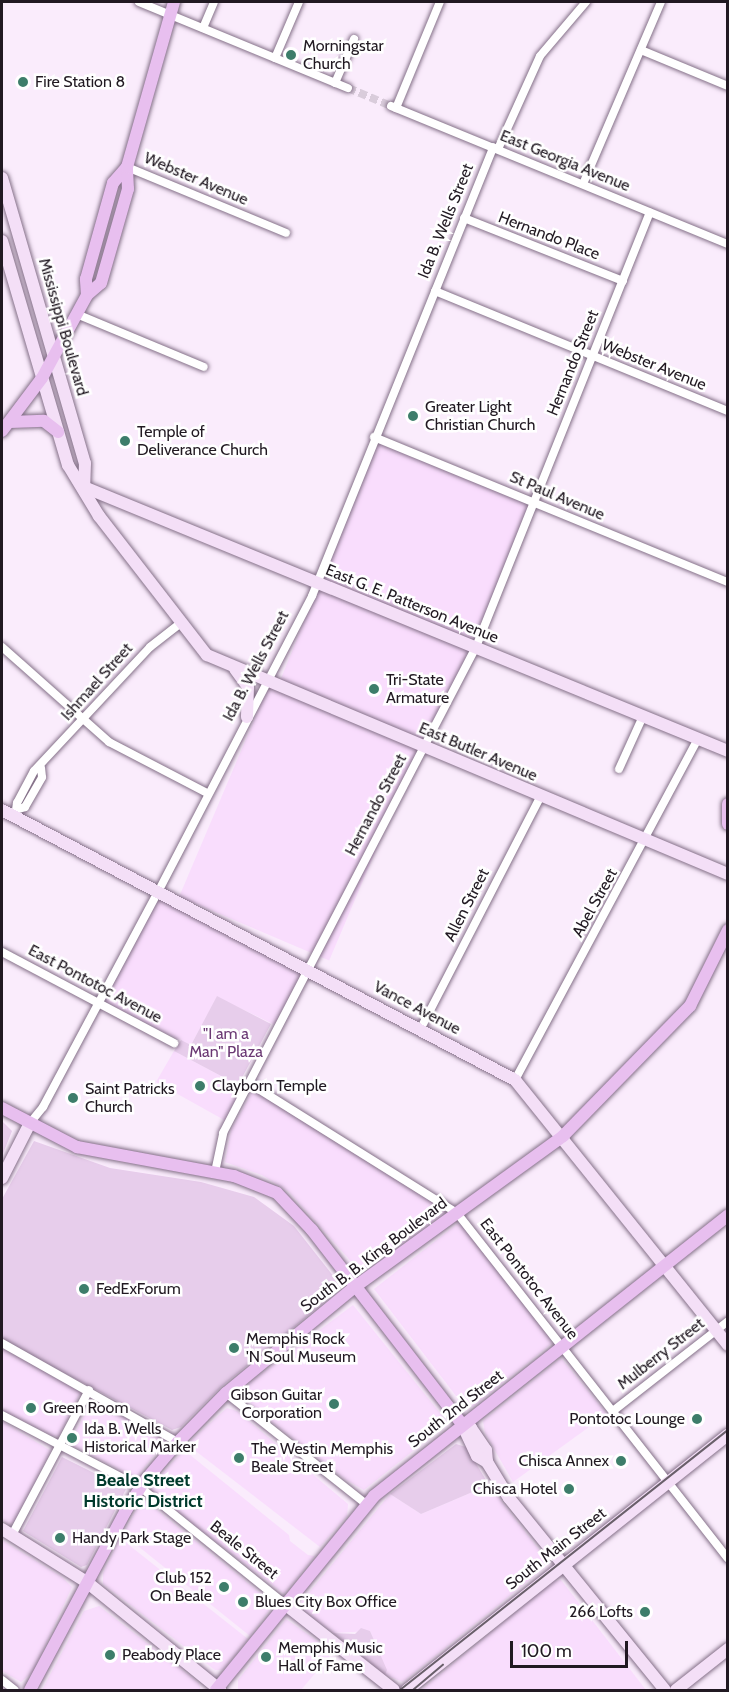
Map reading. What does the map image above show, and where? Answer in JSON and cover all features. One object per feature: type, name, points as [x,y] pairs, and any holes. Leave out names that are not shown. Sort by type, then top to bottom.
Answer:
[{"type":"main road","points":[[4,429],[55,358],[87,295],[86,279],[113,183],[127,167],[174,2]]},
{"type":"main road","points":[[4,429],[44,421],[58,432]]},
{"type":"main road","points":[[728,804],[728,824]]},
{"type":"main road","name":"South B. B. King Boulevard","points":[[30,1690],[140,1487],[178,1442],[226,1393],[356,1286],[562,1136],[690,1006],[727,932]]},
{"type":"main road","points":[[2,1108],[93,1152],[215,1172],[263,1185],[289,1202],[462,1424]]},
{"type":"main road","name":"South 2nd Street","points":[[218,1690],[366,1504],[462,1424],[728,1215]]},
{"type":"street","points":[[139,2],[348,88]]},
{"type":"street","points":[[203,28],[214,2]]},
{"type":"street","points":[[275,57],[298,2]]},
{"type":"street","name":"East Georgia Avenue","points":[[440,2],[393,107],[728,244]]},
{"type":"street","name":"Ida B. Wells Street","points":[[2,1178],[30,1123],[159,892],[207,793],[267,681],[316,582],[464,218],[495,148],[540,56],[585,2]]},
{"type":"street","points":[[583,184],[660,2]]},
{"type":"street","points":[[335,83],[354,39]]},
{"type":"street","points":[[641,50],[728,86]]},
{"type":"street","name":"Webster Avenue","points":[[127,167],[286,233]]},
{"type":"street","name":"Mississippi Boulevard","points":[[2,178],[85,463],[84,487]]},
{"type":"street","name":"Hernando Street","points":[[215,1172],[224,1133],[476,647],[650,213]]},
{"type":"street","name":"Hernando Place","points":[[464,218],[623,281]]},
{"type":"street","points":[[3,245],[21,244]]},
{"type":"street","name":"Mississippi Boulevard","points":[[3,245],[68,465],[84,487],[99,516],[199,647],[216,660]]},
{"type":"street","name":"Webster Avenue","points":[[435,291],[728,411]]},
{"type":"street","points":[[78,315],[204,367]]},
{"type":"street","name":"St Paul Avenue","points":[[374,438],[728,582]]},
{"type":"street","name":"East G. E. Patterson Avenue","points":[[84,487],[728,751]]},
{"type":"street","name":"Ishmael Street","points":[[17,813],[25,807],[42,777],[41,768],[82,720],[150,647],[181,623]]},
{"type":"street","points":[[2,647],[82,720],[124,752],[207,793]]},
{"type":"street","name":"East Butler Avenue","points":[[216,660],[728,874]]},
{"type":"street","points":[[235,668],[248,687],[247,717]]},
{"type":"street","points":[[619,769],[643,716]]},
{"type":"street","name":"Abel Street","points":[[515,1080],[647,840],[698,739]]},
{"type":"street","name":"Allen Street","points":[[421,1028],[541,796]]},
{"type":"street","name":"Vance Avenue","points":[[2,810],[17,813],[159,892],[421,1028],[515,1080],[728,1345]]},
{"type":"street","name":"East Pontotoc Avenue","points":[[2,952],[174,1043]]},
{"type":"street","name":"East Pontotoc Avenue","points":[[249,1083],[458,1213],[728,1558]]},
{"type":"street","name":"Mulberry Street","points":[[613,1411],[728,1321]]},
{"type":"street","points":[[2,1343],[178,1442]]},
{"type":"street","points":[[89,1390],[60,1446],[7,1532],[88,1583],[218,1690]]},
{"type":"street","points":[[226,1393],[366,1504]]},
{"type":"street","name":"Beale Street","points":[[2,1415],[140,1487],[393,1690]]},
{"type":"street","points":[[462,1424],[471,1428],[486,1450],[487,1461],[506,1493],[665,1690]]},
{"type":"street","name":"South Main Street","points":[[407,1690],[728,1435]]},
{"type":"street","points":[[676,1690],[728,1649]]},
{"type":"street","points":[[2,1680],[15,1690]]},
{"type":"shaded area","points":[[375,442],[530,505],[475,641],[320,578]]},
{"type":"shaded area","points":[[318,587],[469,648],[431,743],[280,682]]},
{"type":"shaded area","points":[[269,685],[419,749],[329,960],[179,897]]},
{"type":"shaded area","points":[[159,894],[303,972],[275,1025],[217,997],[191,1045],[102,1003]]},
{"type":"shaded area","points":[[174,1051],[238,1085],[243,1092],[226,1121],[156,1082]]},
{"type":"shaded area","points":[[253,1090],[447,1211],[372,1266],[357,1268],[289,1192],[262,1175],[225,1162],[231,1130]]},
{"type":"shaded area","points":[[457,1224],[463,1226],[551,1340],[551,1344],[473,1407],[463,1405],[374,1289]]},
{"type":"shaded area","name":"Gibson Guitar Corporation","points":[[353,1305],[448,1423],[364,1490],[346,1480],[273,1423],[250,1403],[246,1393],[249,1383]]},
{"type":"shaded area","points":[[2,1348],[81,1391],[59,1436],[52,1436],[2,1410]]},
{"type":"shaded area","points":[[561,1358],[607,1414],[513,1482],[485,1433],[483,1421]]},
{"type":"shaded area","points":[[94,1397],[166,1440],[136,1478],[69,1444]]},
{"type":"shaded area","points":[[227,1408],[237,1411],[348,1504],[347,1516],[320,1547],[193,1449],[190,1441]]},
{"type":"shaded area","points":[[2,1421],[51,1451],[15,1521],[9,1525],[2,1520]]},
{"type":"shaded area","points":[[184,1450],[289,1535],[290,1541],[308,1555],[315,1556],[284,1594],[150,1491],[152,1484]]},
{"type":"shaded area","points":[[489,1485],[547,1560],[548,1565],[403,1682],[385,1675],[370,1631],[333,1633],[302,1609],[302,1601],[390,1494],[421,1514]]},
{"type":"shaded area","points":[[141,1501],[147,1502],[274,1604],[250,1636],[123,1534]]},
{"type":"shaded area","points":[[120,1538],[248,1639],[223,1670],[215,1670],[103,1584],[103,1573]]},
{"type":"shaded area","points":[[2,1540],[62,1577],[72,1587],[33,1672],[21,1682],[2,1671]]},
{"type":"shaded area","points":[[561,1580],[646,1690],[421,1690],[553,1581]]},
{"type":"shaded area","name":"Peabody Place","points":[[99,1606],[199,1683],[201,1690],[42,1690],[84,1611]]},
{"type":"shaded area","points":[[286,1619],[333,1652],[301,1690],[238,1690],[238,1680]]},
{"type":"green space","name":"\"I am a Man\" Plaza","points":[[217,996],[271,1024],[238,1085],[174,1051],[181,1040],[191,1045]]},
{"type":"green space","points":[[2,1121],[12,1131],[2,1156]]},
{"type":"green space","points":[[34,1141],[110,1168],[201,1182],[254,1197],[294,1226],[338,1282],[337,1292],[222,1386],[181,1427],[172,1430],[2,1340],[2,1199]]},
{"type":"green space","points":[[456,1444],[466,1447],[489,1485],[421,1514],[390,1494]]},
{"type":"green space","points":[[62,1457],[126,1489],[87,1565],[81,1567],[23,1531]]},
{"type":"green space","points":[[361,1628],[370,1631],[387,1670],[385,1675],[333,1633],[355,1634]]},
{"type":"tunnel","points":[[348,88],[391,106]]},
{"type":"tram line","points":[[400,1690],[728,1430]]},
{"type":"tram line","points":[[413,1690],[443,1665]]},
{"type":"place","name":"Morningstar Church","points":[[291,55]]},
{"type":"place","name":"Fire Station 8","points":[[23,82]]},
{"type":"place","name":"Greater Light Christian Church","points":[[413,416]]},
{"type":"place","name":"Temple of Deliverance Church","points":[[125,441]]},
{"type":"place","name":"Tri-State Armature","points":[[374,689]]},
{"type":"place","name":"Clayborn Temple","points":[[200,1086]]},
{"type":"place","name":"Saint Patricks Church","points":[[73,1098]]},
{"type":"place","name":"FedExForum","points":[[84,1289]]},
{"type":"place","name":"Memphis Rock 'N Soul Museum","points":[[234,1348]]},
{"type":"place","name":"Gibson Guitar Corporation","points":[[334,1404]]},
{"type":"place","name":"Green Room","points":[[31,1408]]},
{"type":"place","name":"Pontotoc Lounge","points":[[697,1419]]},
{"type":"place","name":"Ida B. Wells Historical Marker","points":[[72,1438]]},
{"type":"place","name":"The Westin Memphis Beale Street","points":[[239,1458]]},
{"type":"place","name":"Chisca Annex","points":[[621,1461]]},
{"type":"place","name":"Chisca Hotel","points":[[569,1489]]},
{"type":"place","name":"Handy Park Stage","points":[[60,1538]]},
{"type":"place","name":"Club 152 On Beale","points":[[224,1587]]},
{"type":"place","name":"Blues City Box Office","points":[[243,1602]]},
{"type":"place","name":"266 Lofts","points":[[645,1612]]},
{"type":"place","name":"Peabody Place","points":[[110,1655]]},
{"type":"place","name":"Memphis Music Hall of Fame","points":[[266,1657]]},
{"type":"district","name":"Beale Street Historic District","points":[[143,1491]]}]
